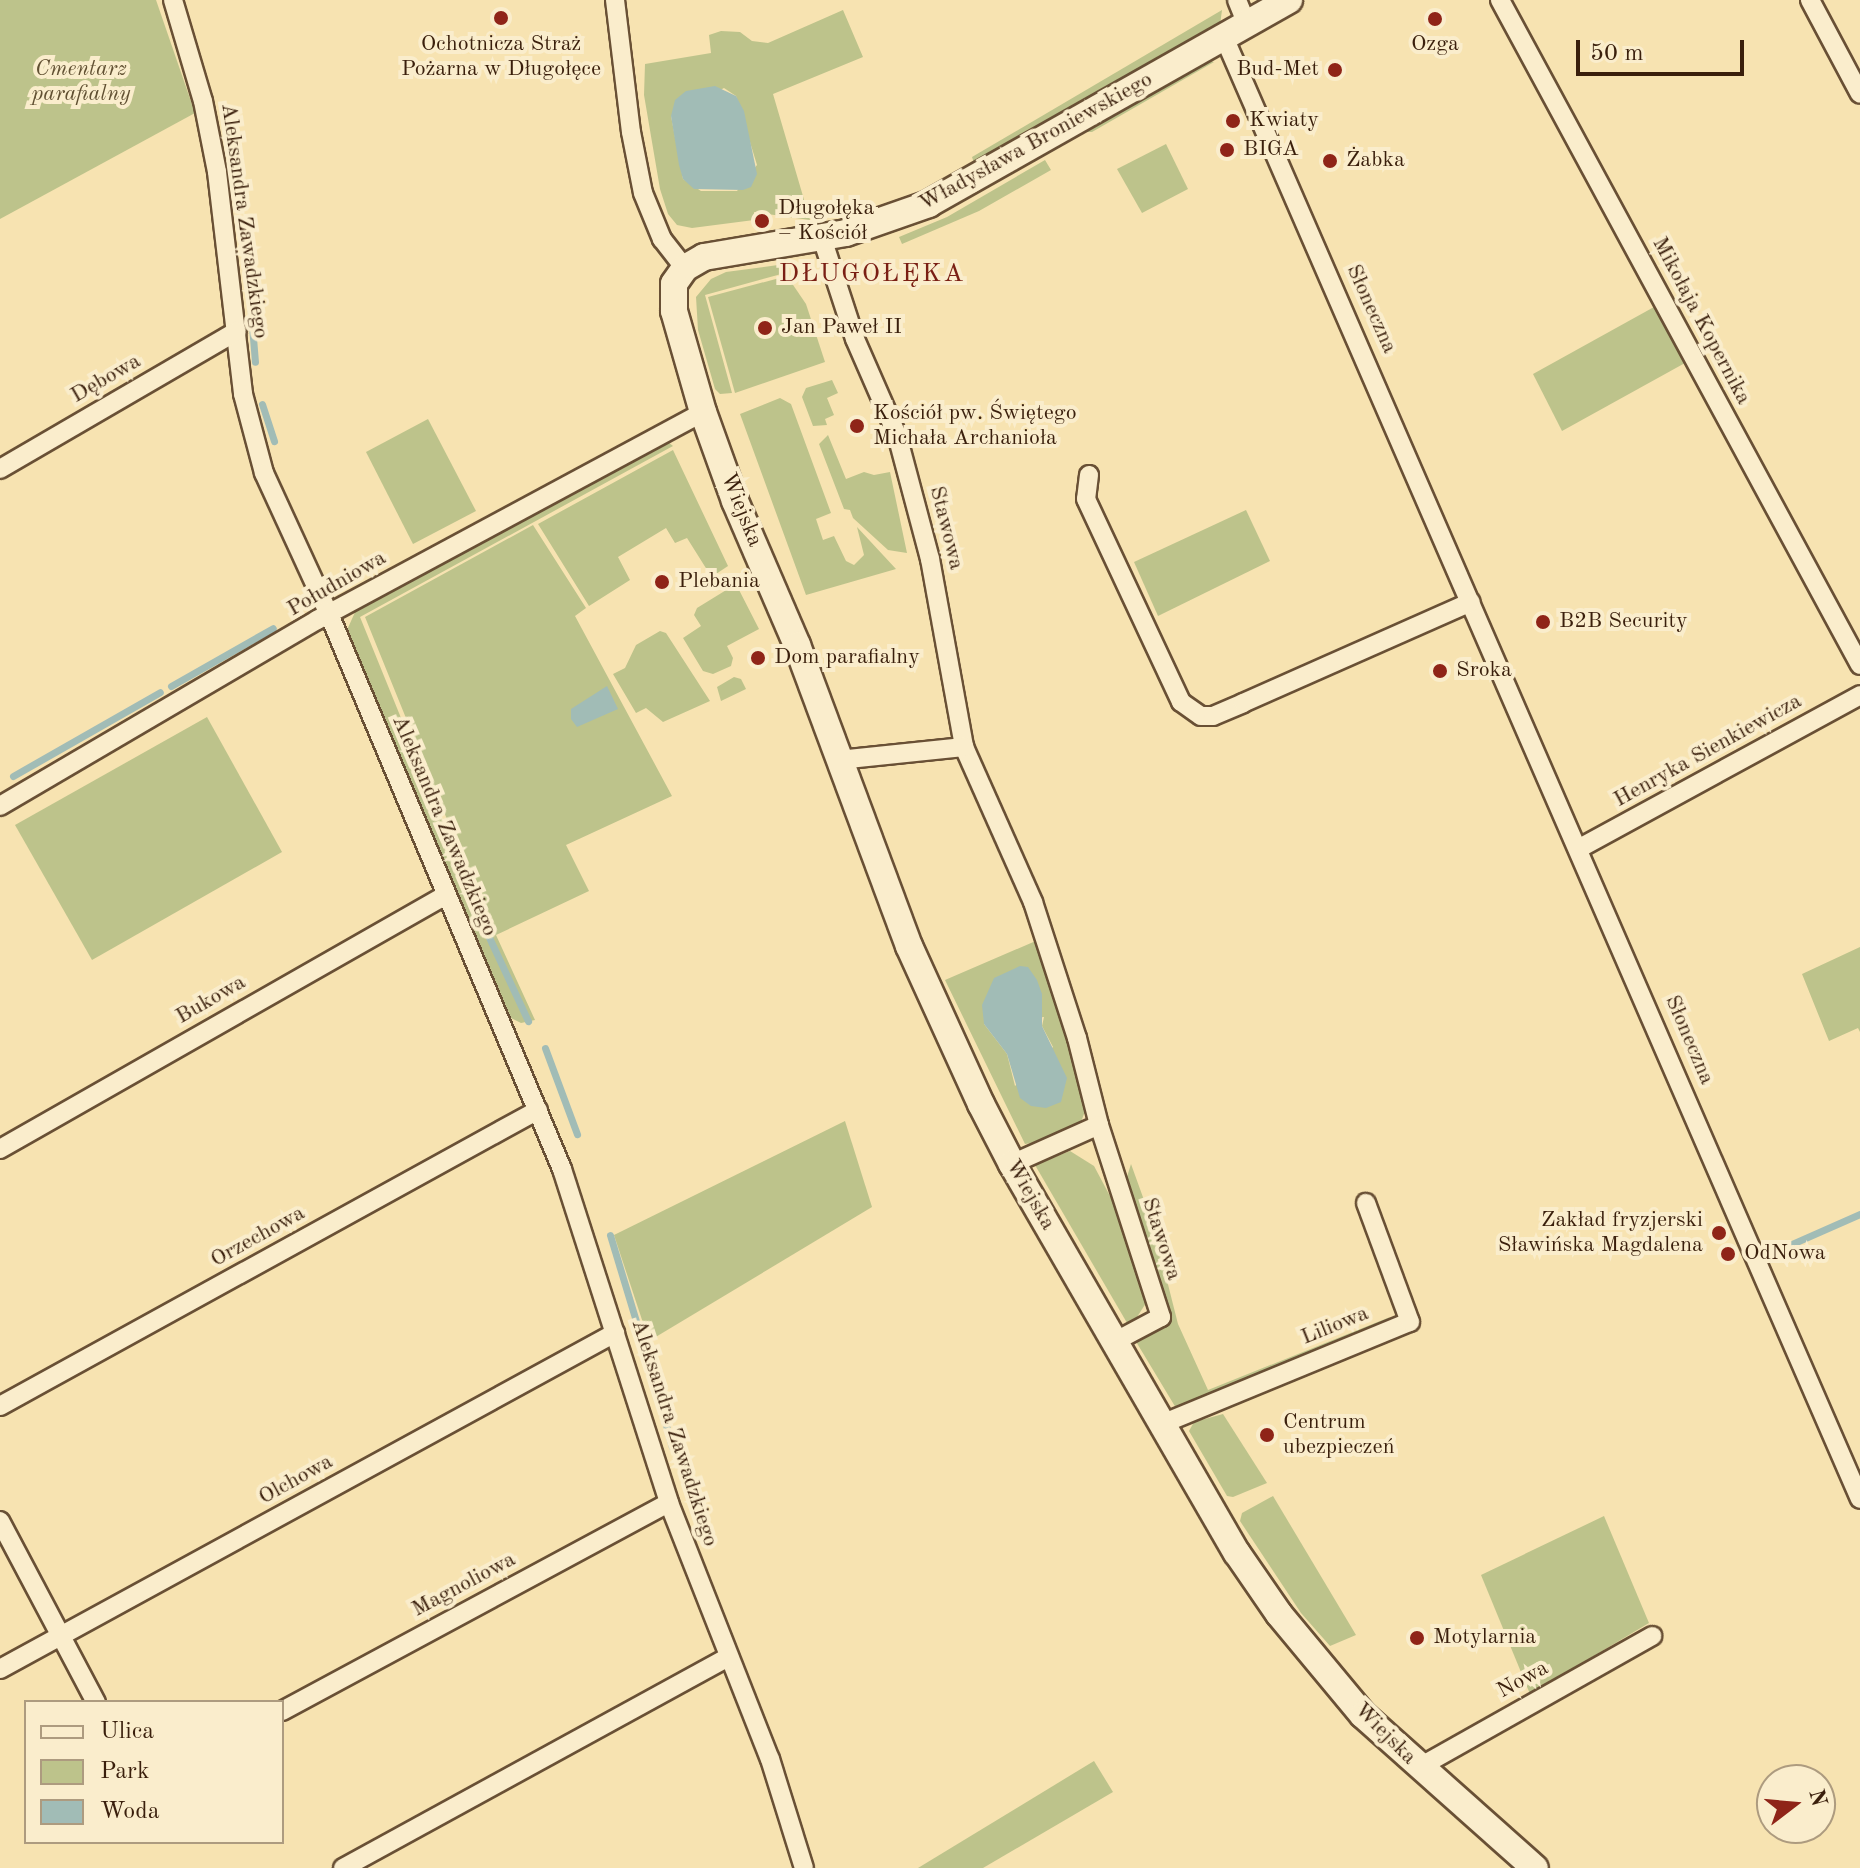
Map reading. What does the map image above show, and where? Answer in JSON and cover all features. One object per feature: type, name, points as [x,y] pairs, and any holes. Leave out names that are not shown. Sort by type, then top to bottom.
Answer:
[{"type":"street","name":"Aleksandra Zawadzkiego","points":[[173,0],[203,101],[217,172],[243,394],[264,473],[329,614],[538,1110],[584,1231],[669,1503],[770,1759],[804,1868]]},
{"type":"street","points":[[615,0],[631,132],[647,207],[662,239],[685,268],[674,284],[674,311],[703,412]]},
{"type":"street","name":"Władysława Broniewskiego","points":[[685,268],[722,252],[769,249],[822,238],[929,204],[1236,21],[1289,0]]},
{"type":"street","name":"Mikołaja Kopernika","points":[[1500,0],[1860,665]]},
{"type":"street","points":[[1810,0],[1860,94]]},
{"type":"street","name":"Słoneczna","points":[[1236,21],[1471,602],[1860,1499]]},
{"type":"street","name":"Stawowa","points":[[822,238],[855,339],[897,435],[930,559],[964,747],[1033,902],[1077,1038],[1099,1125],[1161,1317],[1114,1342]]},
{"type":"street","name":"Dębowa","points":[[0,469],[237,331]]},
{"type":"street","name":"Południowa","points":[[0,806],[329,614],[703,412]]},
{"type":"street","name":"Wiejska","points":[[703,412],[735,501],[797,645],[909,946],[1012,1164],[1237,1553],[1279,1614],[1363,1715],[1418,1768],[1535,1868]]},
{"type":"street","points":[[1089,475],[1086,499],[1181,702],[1201,716],[1213,716],[1471,602]]},
{"type":"street","name":"Henryka Sienkiewicza","points":[[1578,849],[1860,695]]},
{"type":"street","points":[[838,760],[964,747]]},
{"type":"street","name":"Bukowa","points":[[0,1149],[446,895]]},
{"type":"street","name":"Orzechowa","points":[[0,1406],[538,1110]]},
{"type":"street","points":[[1012,1164],[1099,1125]]},
{"type":"street","name":"Liliowa","points":[[1162,1424],[1410,1322],[1366,1203]]},
{"type":"street","name":"Olchowa","points":[[0,1669],[615,1333]]},
{"type":"street","name":"Magnoliowa","points":[[284,1710],[669,1503]]},
{"type":"street","points":[[0,1521],[95,1700]]},
{"type":"street","name":"Nowa","points":[[1418,1768],[1652,1636]]},
{"type":"street","points":[[343,1868],[728,1657]]},
{"type":"green space","name":"Cmentarz parafialny","points":[[0,0],[156,0],[195,113],[0,219]]},
{"type":"green space","points":[[843,10],[863,57],[773,94],[810,220],[754,212],[754,220],[692,228],[677,225],[668,214],[660,189],[644,95],[645,64],[711,53],[709,35],[721,31],[740,32],[752,41],[768,43]],"holes":[[[724,88],[736,96],[757,165],[737,191],[701,191],[683,179],[671,116]]]},
{"type":"green space","points":[[1222,10],[1220,25],[974,163],[972,157]]},
{"type":"green space","points":[[1208,61],[1214,62],[1092,132],[1083,132]]},
{"type":"green space","points":[[1166,144],[1188,189],[1142,213],[1117,169]]},
{"type":"green space","points":[[1045,160],[1051,170],[979,211],[902,244],[899,237],[947,217]]},
{"type":"green space","points":[[778,265],[785,273],[705,295],[732,393],[720,394],[715,389],[698,330],[696,297],[711,279],[726,272]]},
{"type":"green space","points":[[787,276],[806,304],[825,362],[735,393],[708,297]]},
{"type":"green space","points":[[1654,307],[1685,363],[1562,431],[1533,374]]},
{"type":"green space","points":[[832,380],[838,393],[827,398],[834,415],[825,419],[827,425],[813,426],[802,397],[806,388]]},
{"type":"green space","points":[[780,398],[791,404],[831,513],[816,519],[823,540],[834,536],[846,561],[854,565],[864,555],[857,527],[896,569],[806,595],[740,414]]},
{"type":"green space","points":[[428,419],[476,511],[413,544],[366,452]]},
{"type":"green space","points":[[828,435],[846,479],[864,472],[874,475],[890,472],[907,553],[888,550],[853,518],[850,510],[844,509],[819,444]]},
{"type":"green space","points":[[668,442],[673,446],[360,617],[451,841],[455,839],[365,617],[533,525],[586,608],[575,616],[672,796],[566,845],[589,891],[496,935],[535,1020],[521,1023],[511,1018],[347,630],[356,610]]},
{"type":"green space","points":[[673,450],[728,566],[716,574],[709,573],[687,538],[675,543],[666,528],[618,557],[630,580],[589,606],[538,524]]},
{"type":"green space","points":[[1246,510],[1270,561],[1158,616],[1134,562]]},
{"type":"green space","points":[[736,584],[759,629],[727,646],[733,658],[731,666],[713,674],[703,671],[683,638],[701,626],[694,615],[697,608]]},
{"type":"green space","points":[[660,631],[666,633],[710,701],[663,722],[646,708],[636,713],[613,674],[625,668],[636,645]]},
{"type":"green space","points":[[734,677],[741,679],[746,689],[721,701],[717,687]]},
{"type":"green space","points":[[207,717],[282,852],[92,960],[15,825]]},
{"type":"green space","points":[[1038,940],[1088,1103],[1081,1122],[1039,1142],[1025,1144],[945,980]],"holes":[[[1044,1017],[1042,1026],[1053,1047],[1015,1086],[1007,1054],[984,1024]]]},
{"type":"green space","points":[[1860,947],[1860,1032],[1858,1028],[1829,1041],[1802,974]]},
{"type":"green space","points":[[845,1121],[872,1207],[649,1341],[614,1235]]},
{"type":"green space","points":[[1070,1151],[1094,1166],[1111,1198],[1146,1303],[1130,1328],[1035,1165]]},
{"type":"green space","points":[[1131,1164],[1153,1225],[1178,1324],[1208,1390],[1390,1317],[1382,1325],[1189,1407],[1176,1408],[1135,1340],[1168,1324],[1126,1180]]},
{"type":"green space","points":[[1223,1414],[1267,1483],[1233,1497],[1227,1496],[1189,1431],[1194,1422]]},
{"type":"green space","points":[[1273,1496],[1356,1635],[1330,1646],[1301,1613],[1240,1521],[1242,1513]]},
{"type":"green space","points":[[1604,1516],[1649,1623],[1530,1694],[1481,1575]]},
{"type":"green space","points":[[1094,1761],[1113,1792],[983,1868],[918,1868]]},
{"type":"water","points":[[715,86],[736,96],[744,111],[757,174],[751,187],[743,190],[694,189],[683,179],[679,165],[671,116],[675,100],[686,91]]},
{"type":"water","points":[[607,686],[618,709],[577,727],[571,719],[571,709]]},
{"type":"water","points":[[1020,966],[1028,967],[1037,980],[1042,994],[1042,1026],[1067,1078],[1061,1102],[1046,1108],[1031,1106],[1020,1098],[1007,1054],[984,1024],[982,1005],[994,978]]},
{"type":"waterway","points":[[249,289],[255,362]]},
{"type":"waterway","points":[[262,404],[274,441]]},
{"type":"waterway","points":[[171,686],[273,628]]},
{"type":"waterway","points":[[13,776],[160,692]]},
{"type":"waterway","points":[[466,888],[528,1021]]},
{"type":"waterway","points":[[545,1048],[577,1134]]},
{"type":"waterway","points":[[1778,1250],[1860,1214]]},
{"type":"waterway","points":[[610,1235],[655,1384]]},
{"type":"waterway","points":[[662,1410],[672,1447]]},
{"type":"place","name":"Ochotnicza Straż Pożarna w Długołęce","points":[[501,18]]},
{"type":"place","name":"Ozga","points":[[1435,19]]},
{"type":"place","name":"Bud-Met","points":[[1335,70]]},
{"type":"place","name":"Kwiaty","points":[[1233,121]]},
{"type":"place","name":"BIGA","points":[[1227,150]]},
{"type":"place","name":"Żabka","points":[[1330,161]]},
{"type":"place","name":"Długołęka – Kościół","points":[[762,221]]},
{"type":"place","name":"Jan Paweł II","points":[[765,328]]},
{"type":"place","name":"Kościół pw. Świętego Michała Archanioła","points":[[857,426]]},
{"type":"place","name":"Plebania","points":[[662,582]]},
{"type":"place","name":"B2B Security","points":[[1543,622]]},
{"type":"place","name":"Dom parafialny","points":[[758,658]]},
{"type":"place","name":"Sroka","points":[[1440,671]]},
{"type":"place","name":"Zakład fryzjerski Sławińska Magdalena","points":[[1719,1233]]},
{"type":"place","name":"OdNowa","points":[[1728,1254]]},
{"type":"place","name":"Centrum ubezpieczeń","points":[[1267,1435]]},
{"type":"place","name":"Motylarnia","points":[[1417,1638]]},
{"type":"district","name":"DŁUGOŁĘKA","points":[[872,275]]}]
